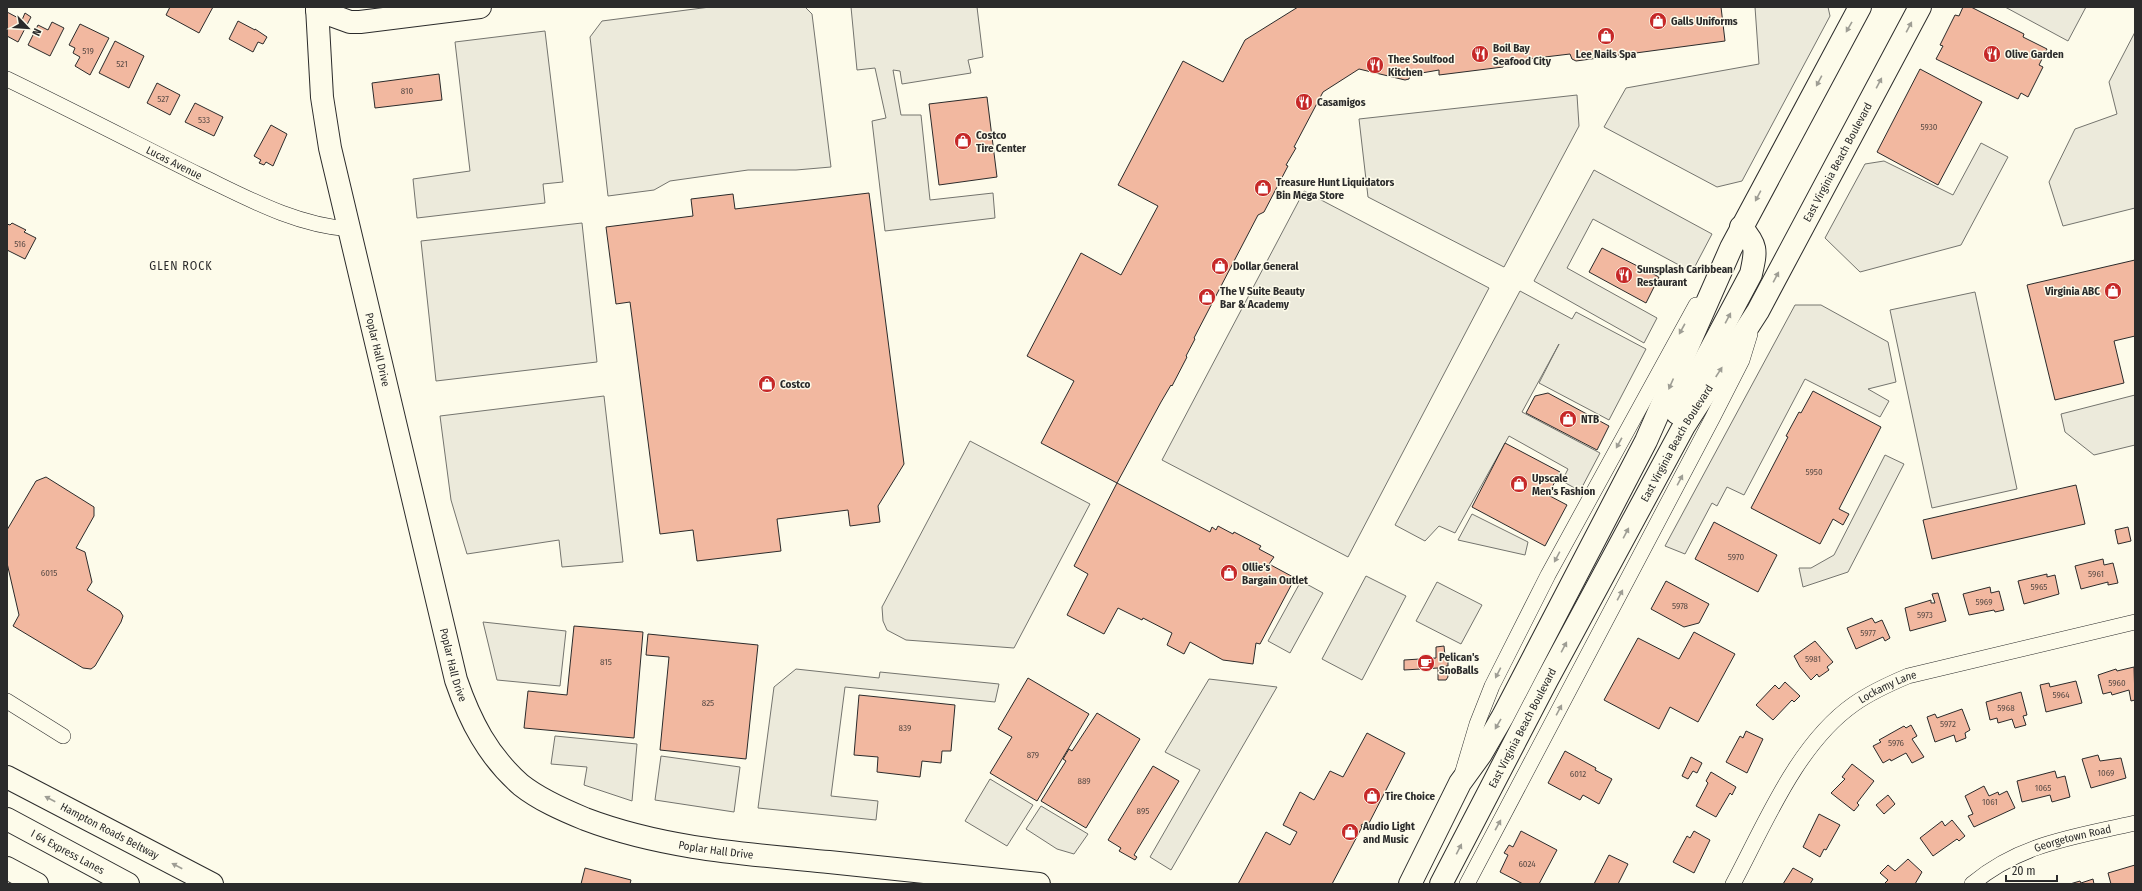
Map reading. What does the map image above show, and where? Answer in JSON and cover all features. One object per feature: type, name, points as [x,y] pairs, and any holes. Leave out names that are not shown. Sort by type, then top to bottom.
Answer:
[{"type":"main road","points":[[314,8],[350,22],[360,22],[480,7]]},
{"type":"main road","name":"East Virginia Beach Boulevard","points":[[1410,884],[1434,839],[1460,783],[1481,754],[1503,716],[1646,441],[1741,227],[1860,7]]},
{"type":"main road","name":"East Virginia Beach Boulevard","points":[[1441,884],[1547,680],[1668,455],[1684,426],[1758,311],[1920,7]]},
{"type":"main road","name":"Poplar Hall Drive","points":[[314,8],[322,97],[330,148],[456,680],[467,713],[481,739],[502,766],[523,786],[546,802],[567,812],[614,829],[656,841],[683,846],[751,854],[1039,884]]},
{"type":"main road","points":[[1668,455],[1670,433],[1676,416],[1751,274],[1755,256],[1753,241],[1741,227]]},
{"type":"main road","name":"Hampton Roads Beltway","points":[[7,777],[212,884]]},
{"type":"main road","name":"I 64 Express Lanes","points":[[7,819],[128,884]]},
{"type":"main road","points":[[7,868],[37,884]]},
{"type":"street","name":"Lucas Avenue","points":[[7,79],[256,202],[301,221],[324,227],[349,229]]},
{"type":"street","points":[[1467,884],[1713,418],[1742,360],[1758,311]]},
{"type":"street","name":"Lockamy Lane","points":[[1734,884],[1794,770],[1813,743],[1834,720],[1854,704],[1880,688],[1908,676],[2135,622]]},
{"type":"street","points":[[7,702],[63,736]]},
{"type":"street","name":"Georgetown Road","points":[[1978,882],[1998,864],[2026,850],[2135,823]]},
{"type":"street","points":[[1400,884],[1434,839]]},
{"type":"shaded area","points":[[710,7],[805,7],[812,14],[831,167],[796,170],[748,170],[670,181],[654,190],[608,196],[590,37],[602,21]]},
{"type":"shaded area","points":[[851,7],[977,7],[983,57],[968,60],[971,73],[902,84],[900,71],[893,70],[901,115],[921,115],[930,200],[993,193],[995,218],[885,231],[872,121],[886,118],[875,68],[857,70]]},
{"type":"shaded area","points":[[1755,7],[1828,7],[1830,16],[1742,181],[1717,187],[1604,127],[1626,88],[1759,64]]},
{"type":"shaded area","points":[[2005,7],[2086,7],[2068,41]]},
{"type":"shaded area","points":[[545,31],[563,182],[543,184],[545,203],[417,218],[413,179],[470,171],[455,42]]},
{"type":"shaded area","points":[[2135,32],[2135,208],[2063,226],[2049,182],[2075,129],[2117,114],[2109,82]]},
{"type":"shaded area","points":[[1577,95],[1579,126],[1504,267],[1368,197],[1359,119]]},
{"type":"shaded area","points":[[1981,143],[2008,157],[1961,245],[1860,272],[1825,238],[1865,164],[1884,161],[1953,195]]},
{"type":"shaded area","points":[[1594,170],[1712,234],[1692,272],[1593,219],[1567,268],[1657,318],[1644,343],[1534,281]]},
{"type":"shaded area","points":[[1304,191],[1489,288],[1348,557],[1162,460]]},
{"type":"shaded area","points":[[582,223],[597,362],[436,381],[421,241]]},
{"type":"shaded area","points":[[1520,291],[1572,319],[1576,312],[1646,349],[1609,420],[1539,383],[1559,344],[1522,412],[1600,453],[1580,491],[1562,481],[1568,469],[1509,436],[1455,533],[1439,526],[1425,541],[1395,525]]},
{"type":"shaded area","points":[[1975,292],[2017,489],[1932,508],[1890,310]]},
{"type":"shaded area","points":[[1795,305],[1821,305],[1888,342],[1896,382],[1868,389],[1889,401],[1880,417],[1805,379],[1744,495],[1727,487],[1717,506],[1712,503],[1685,554],[1665,546]]},
{"type":"shaded area","points":[[2135,395],[2135,445],[2094,455],[2065,432],[2061,414]]},
{"type":"shaded area","points":[[604,396],[623,562],[562,567],[559,540],[467,554],[451,500],[440,416]]},
{"type":"shaded area","points":[[970,441],[1090,504],[1014,648],[906,640],[887,630],[883,621],[882,607]]},
{"type":"shaded area","points":[[1885,455],[1904,464],[1848,572],[1803,587],[1799,568],[1811,568],[1834,555]]},
{"type":"shaded area","points":[[1472,514],[1528,542],[1525,555],[1458,540]]},
{"type":"shaded area","points":[[1366,576],[1406,596],[1362,680],[1322,659]]},
{"type":"shaded area","points":[[1301,581],[1323,593],[1290,653],[1268,641]]},
{"type":"shaded area","points":[[1437,582],[1482,605],[1461,644],[1416,621]]},
{"type":"shaded area","points":[[483,622],[566,631],[560,686],[497,680]]},
{"type":"shaded area","points":[[796,669],[879,678],[880,672],[999,684],[995,702],[845,687],[831,796],[878,801],[876,820],[758,808],[774,687]]},
{"type":"shaded area","points":[[1209,679],[1277,687],[1171,870],[1150,857],[1200,770],[1165,752]]},
{"type":"shaded area","points":[[555,736],[637,744],[632,801],[584,785],[587,767],[551,764]]},
{"type":"shaded area","points":[[661,756],[740,767],[734,812],[655,800]]},
{"type":"shaded area","points":[[990,779],[1033,805],[1007,846],[965,821]]},
{"type":"shaded area","points":[[1041,806],[1088,834],[1074,854],[1057,849],[1026,829]]},
{"type":"building","points":[[170,7],[213,7],[199,33],[166,15]]},
{"type":"building","points":[[1298,7],[1721,7],[1725,41],[1576,61],[1572,59],[1570,54],[1503,62],[1503,67],[1439,75],[1439,70],[1410,75],[1409,79],[1405,80],[1359,69],[1323,92],[1294,147],[1296,148],[1286,165],[1288,166],[1264,212],[1258,215],[1194,338],[1195,339],[1186,356],[1187,357],[1172,386],[1171,385],[1161,402],[1117,483],[1041,443],[1074,381],[1027,356],[1081,253],[1121,275],[1158,206],[1118,185],[1183,61],[1223,82],[1245,40]]},
{"type":"building","name":"Olive Garden","points":[[1963,7],[1971,7],[2024,34],[2023,37],[2047,49],[2039,65],[2043,67],[2028,97],[2021,93],[2018,99],[1936,59],[1943,46],[1940,45],[1955,15],[1959,16]]},
{"type":"building","points":[[7,12],[22,20],[25,13],[31,17],[18,42],[7,36]]},
{"type":"building","points":[[238,21],[255,29],[267,37],[263,44],[258,42],[253,52],[229,39]]},
{"type":"building","points":[[52,22],[64,28],[50,56],[28,45],[38,25],[48,30]]},
{"type":"building","points":[[80,24],[109,38],[90,75],[75,66],[80,57],[73,53],[75,48],[69,45]]},
{"type":"building","points":[[115,41],[144,56],[129,88],[99,73]]},
{"type":"building","points":[[1920,69],[1982,102],[1938,185],[1877,152]]},
{"type":"building","points":[[439,74],[442,100],[375,108],[372,83]]},
{"type":"building","points":[[157,83],[180,95],[170,115],[147,103]]},
{"type":"building","name":"Costco Tire Center","points":[[987,97],[997,177],[939,185],[929,104]]},
{"type":"building","points":[[195,103],[223,117],[214,136],[185,122]]},
{"type":"building","points":[[271,125],[287,134],[273,166],[266,162],[264,165],[259,163],[261,160],[254,156]]},
{"type":"building","name":"Costco","points":[[869,193],[904,464],[878,506],[880,522],[850,526],[848,510],[777,519],[781,551],[697,561],[693,530],[660,534],[630,302],[616,304],[606,227],[693,216],[691,199],[733,194],[735,209]]},
{"type":"building","points":[[12,223],[26,230],[24,232],[36,238],[25,259],[7,250],[7,224],[10,225]]},
{"type":"building","name":"Sunsplash Caribbean Restaurant","points":[[1602,248],[1659,277],[1646,303],[1589,272]]},
{"type":"building","points":[[2135,260],[2135,336],[2114,341],[2124,383],[2055,400],[2027,285]]},
{"type":"building","points":[[1813,391],[1881,427],[1839,509],[1849,514],[1843,525],[1833,519],[1820,544],[1751,508],[1788,437],[1786,436],[1799,412],[1801,413]]},
{"type":"building","name":"NTB","points":[[1548,393],[1609,426],[1597,450],[1526,413],[1535,396]]},
{"type":"building","name":"Upscale Men's Fashion","points":[[1505,443],[1560,472],[1548,495],[1567,505],[1545,546],[1472,507]]},
{"type":"building","points":[[46,477],[94,507],[94,516],[76,548],[85,552],[92,582],[87,590],[120,611],[123,616],[95,666],[91,669],[83,668],[13,626],[19,615],[7,563],[7,530],[36,481]]},
{"type":"building","points":[[1117,483],[1210,532],[1212,527],[1216,530],[1218,526],[1233,534],[1234,532],[1261,546],[1259,549],[1274,557],[1269,564],[1295,578],[1260,644],[1256,643],[1253,664],[1223,660],[1190,642],[1184,654],[1167,645],[1172,633],[1143,618],[1142,620],[1118,608],[1104,634],[1067,615],[1088,574],[1074,566]]},
{"type":"building","points":[[2076,485],[2085,524],[1932,559],[1923,520]]},
{"type":"building","points":[[1714,522],[1777,555],[1758,592],[1695,559]]},
{"type":"building","points":[[2128,527],[2131,541],[2118,544],[2115,530]]},
{"type":"building","points":[[2103,559],[2104,565],[2113,563],[2118,583],[2108,585],[2108,582],[2081,589],[2075,566]]},
{"type":"building","points":[[2047,574],[2047,577],[2055,575],[2059,594],[2024,604],[2018,581]]},
{"type":"building","points":[[1666,581],[1709,604],[1699,623],[1684,627],[1651,609]]},
{"type":"building","points":[[1990,587],[1991,593],[1999,591],[2004,610],[1995,612],[1994,610],[1969,615],[1963,594]]},
{"type":"building","points":[[1938,593],[1946,621],[1910,631],[1905,608],[1931,600],[1931,603],[1935,603],[1932,594]]},
{"type":"building","points":[[1872,618],[1875,623],[1882,620],[1890,638],[1885,641],[1883,637],[1856,649],[1847,628]]},
{"type":"building","points":[[574,626],[643,632],[634,738],[524,728],[528,691],[567,695]]},
{"type":"building","points":[[1694,632],[1735,654],[1698,722],[1670,707],[1659,729],[1604,700],[1638,638],[1679,659]]},
{"type":"building","points":[[648,634],[758,645],[746,759],[660,750],[669,657],[646,655]]},
{"type":"building","points":[[1815,641],[1833,662],[1827,667],[1829,670],[1819,677],[1817,674],[1811,680],[1800,667],[1794,656]]},
{"type":"building","name":"Pelican's SnoBalls","points":[[1444,646],[1445,656],[1448,659],[1448,666],[1446,666],[1448,677],[1446,680],[1438,680],[1438,668],[1404,670],[1404,660],[1436,658],[1436,647]]},
{"type":"building","points":[[2134,667],[2135,700],[2131,701],[2129,690],[2112,695],[2111,692],[2103,694],[2098,675],[2116,669],[2117,671]]},
{"type":"building","points":[[1028,678],[1089,714],[1037,801],[990,773],[1012,737],[998,729]]},
{"type":"building","points":[[2076,681],[2082,703],[2046,712],[2040,685],[2049,683],[2050,687]]},
{"type":"building","points":[[1785,682],[1800,696],[1794,702],[1792,700],[1773,720],[1756,705],[1775,685],[1779,689]]},
{"type":"building","points":[[2021,692],[2027,715],[2023,716],[2026,725],[2015,728],[2012,719],[1998,723],[1997,718],[1990,720],[1986,702]]},
{"type":"building","points":[[859,695],[955,705],[951,751],[942,751],[941,763],[922,761],[920,777],[877,772],[878,757],[854,755]]},
{"type":"building","points":[[1962,709],[1970,730],[1965,733],[1966,738],[1956,742],[1954,735],[1935,742],[1927,717],[1935,714],[1937,718]]},
{"type":"building","points":[[1097,713],[1140,739],[1086,828],[1041,801],[1066,761],[1063,759],[1069,749],[1072,751]]},
{"type":"building","points":[[1911,725],[1917,736],[1912,739],[1924,757],[1912,763],[1906,753],[1891,761],[1890,759],[1883,763],[1873,746],[1881,742],[1879,740],[1904,726],[1906,728]]},
{"type":"building","points":[[1746,731],[1763,739],[1747,773],[1726,762],[1740,736],[1743,738]]},
{"type":"building","points":[[1367,733],[1405,753],[1367,827],[1362,824],[1362,827],[1332,884],[1238,884],[1266,832],[1290,845],[1297,832],[1283,825],[1300,792],[1314,800],[1330,771],[1343,777]]},
{"type":"building","points":[[1565,751],[1596,768],[1595,770],[1612,779],[1599,804],[1583,795],[1580,800],[1548,783]]},
{"type":"building","points":[[2098,755],[2100,761],[2121,758],[2126,778],[2091,788],[2082,759]]},
{"type":"building","points":[[1691,757],[1702,763],[1697,773],[1693,771],[1688,779],[1682,776]]},
{"type":"building","points":[[1852,764],[1874,781],[1857,803],[1859,805],[1854,811],[1831,793],[1845,779],[1842,777]]},
{"type":"building","points":[[1153,766],[1179,781],[1134,855],[1137,857],[1135,860],[1119,851],[1121,848],[1108,840]]},
{"type":"building","points":[[2055,771],[2057,778],[2065,776],[2070,797],[2052,802],[2050,795],[2022,802],[2017,781]]},
{"type":"building","points":[[1711,772],[1736,787],[1732,795],[1730,793],[1716,817],[1696,806],[1708,783],[1706,781]]},
{"type":"building","points":[[1984,786],[1989,796],[1998,792],[1999,795],[2007,791],[2015,808],[1974,827],[1968,816],[1973,814],[1965,796]]},
{"type":"building","points":[[1888,795],[1895,804],[1884,814],[1876,805]]},
{"type":"building","points":[[1819,814],[1840,825],[1826,850],[1824,849],[1820,857],[1803,847]]},
{"type":"building","points":[[1952,820],[1965,836],[1959,841],[1957,839],[1933,856],[1920,838],[1942,821],[1945,826]]},
{"type":"building","points":[[1521,831],[1557,850],[1539,884],[1523,884],[1500,872],[1508,855],[1504,853],[1509,845],[1513,847]]},
{"type":"building","points":[[1694,831],[1710,840],[1694,873],[1673,862],[1687,836],[1690,838]]},
{"type":"building","points":[[1609,855],[1628,864],[1618,884],[1594,884]]},
{"type":"building","points":[[1908,859],[1922,872],[1915,884],[1884,884],[1888,880],[1880,873],[1888,865],[1895,871]]},
{"type":"building","points":[[2135,865],[2135,884],[2111,884],[2108,873]]},
{"type":"building","points":[[585,868],[631,880],[630,884],[581,884]]},
{"type":"building","points":[[1793,868],[1813,879],[1810,884],[1783,884]]},
{"type":"building","points":[[2093,879],[2094,884],[2070,884],[2080,881],[2081,883]]},
{"type":"place","name":"Galls Uniforms","points":[[1658,21]]},
{"type":"place","name":"Lee Nails Spa","points":[[1606,36]]},
{"type":"place","name":"Boil Bay Seafood City","points":[[1480,54]]},
{"type":"place","name":"Olive Garden","points":[[1992,54]]},
{"type":"place","name":"Thee Soulfood Kitchen","points":[[1375,65]]},
{"type":"place","name":"Casamigos","points":[[1304,102]]},
{"type":"place","name":"Costco Tire Center","points":[[963,141]]},
{"type":"place","name":"Treasure Hunt Liquidators Bin Mega Store","points":[[1263,188]]},
{"type":"place","name":"Dollar General","points":[[1220,266]]},
{"type":"place","name":"Sunsplash Caribbean Restaurant","points":[[1624,275]]},
{"type":"place","name":"Virginia ABC","points":[[2113,291]]},
{"type":"place","name":"The V Suite Beauty Bar & Academy","points":[[1207,297]]},
{"type":"place","name":"Costco","points":[[767,384]]},
{"type":"place","name":"NTB","points":[[1568,419]]},
{"type":"place","name":"Upscale Men's Fashion","points":[[1519,484]]},
{"type":"place","name":"Ollie's Bargain Outlet","points":[[1229,573]]},
{"type":"place","name":"Pelican's SnoBalls","points":[[1426,663]]},
{"type":"place","name":"Tire Choice","points":[[1372,796]]},
{"type":"place","name":"Audio Light and Music","points":[[1350,832]]},
{"type":"district","name":"GLEN ROCK","points":[[181,266]]}]
